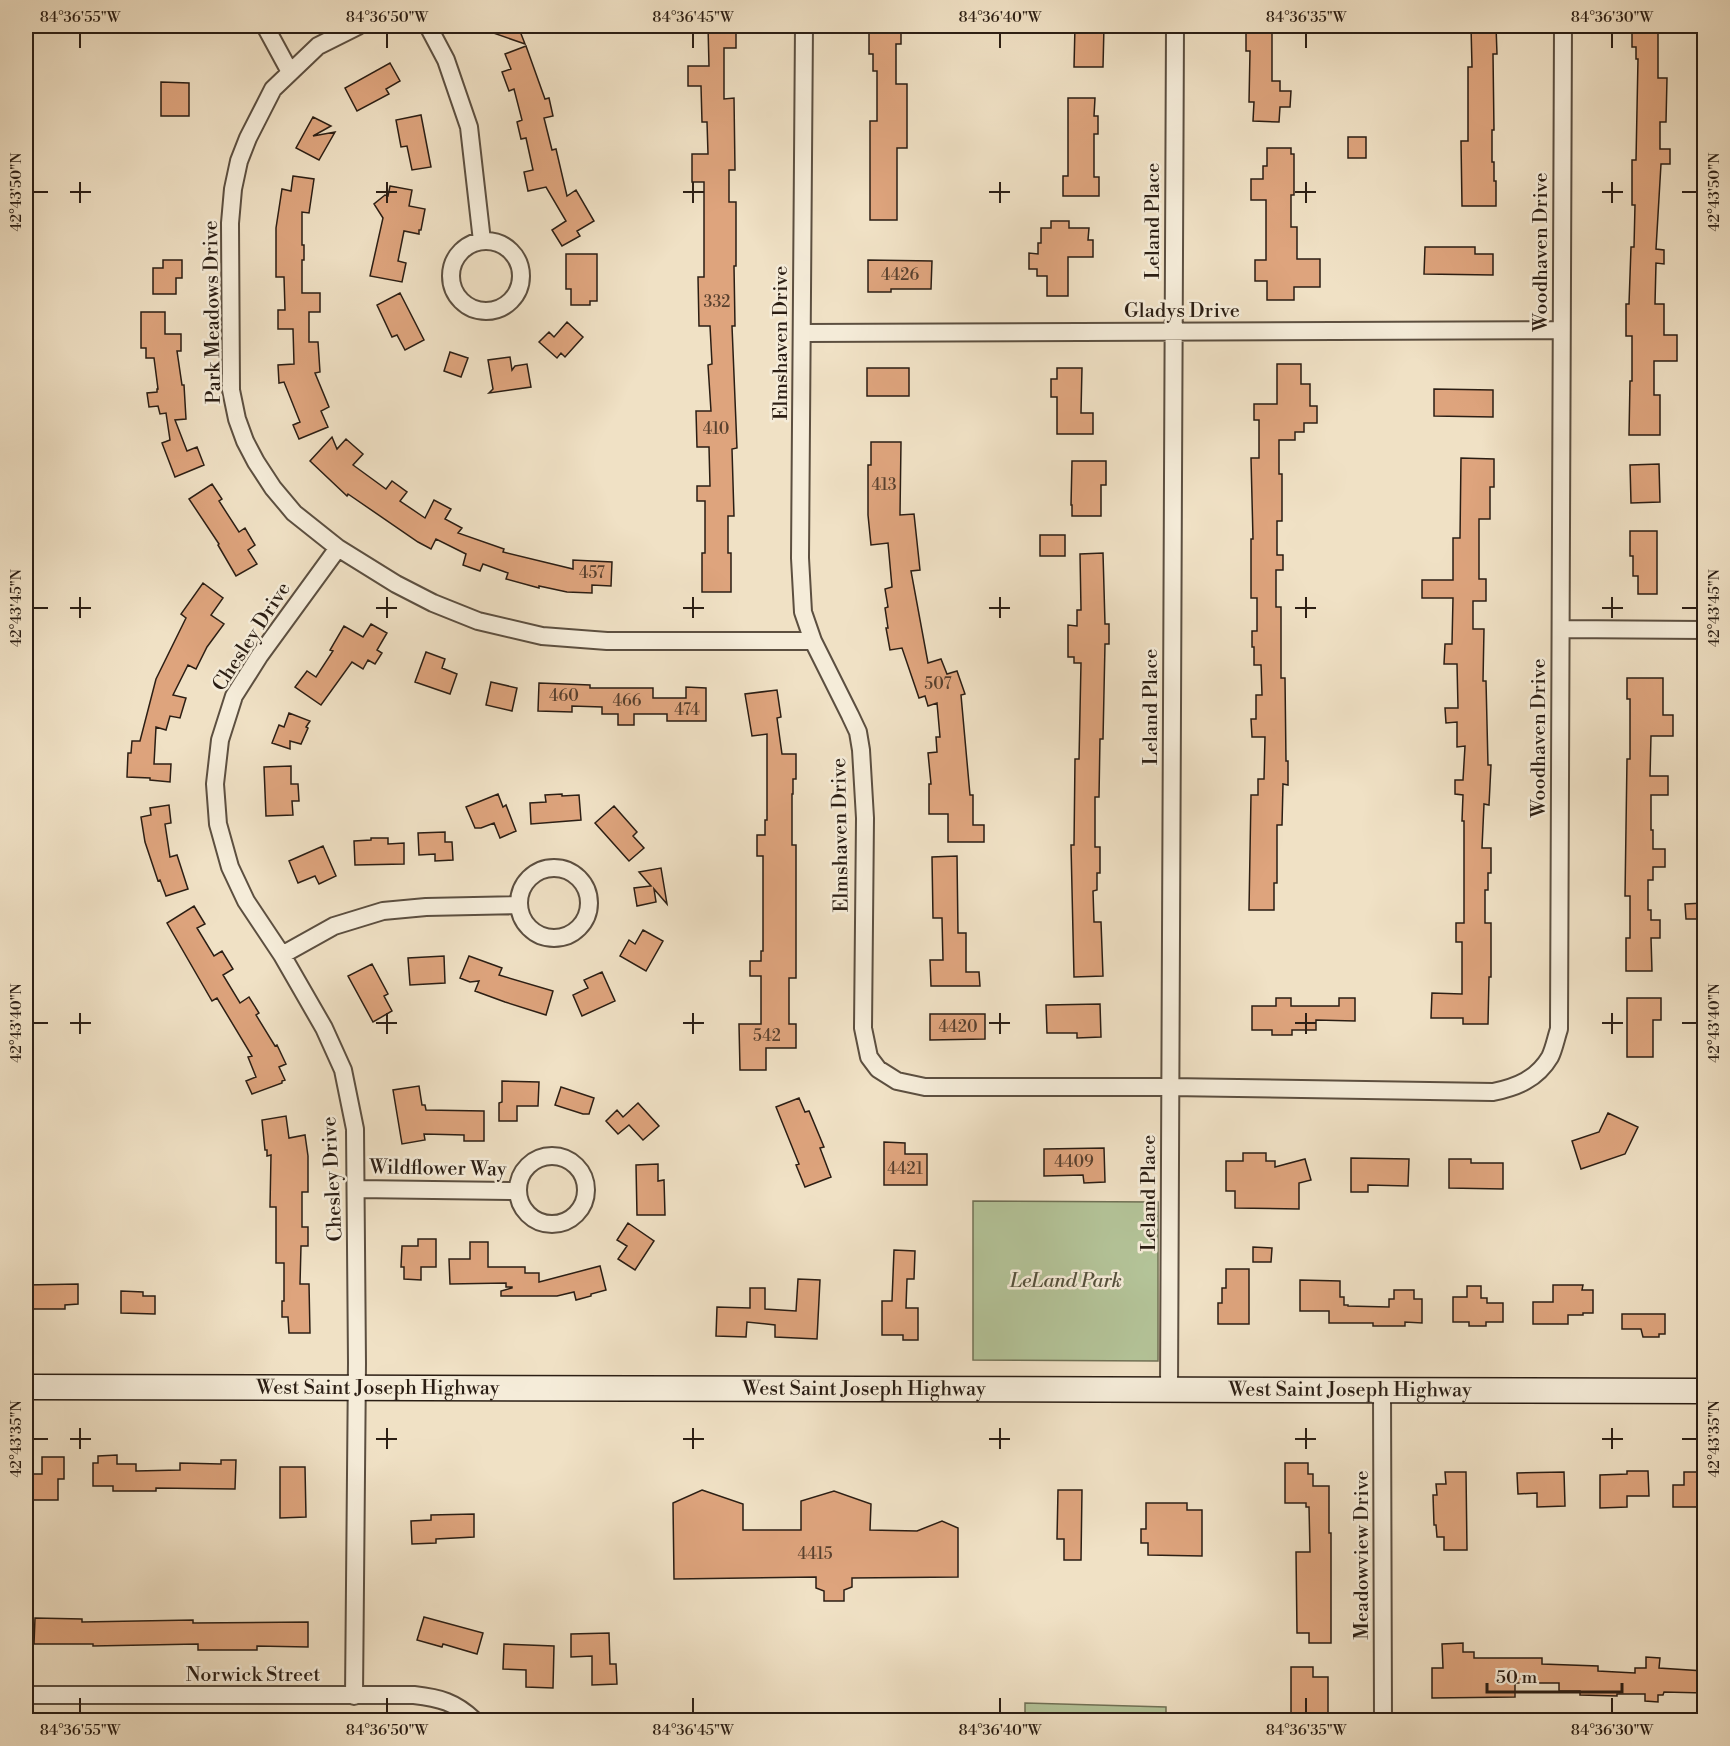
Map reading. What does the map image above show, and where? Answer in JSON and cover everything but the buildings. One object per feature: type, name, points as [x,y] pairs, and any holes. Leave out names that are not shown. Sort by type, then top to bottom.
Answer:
[{"type":"street","points":[[265,26],[290,72]]},
{"type":"street","name":"Park Meadows Drive","points":[[358,26],[318,46],[273,89],[256,120],[239,161],[233,189],[230,223],[231,390],[237,419],[245,441],[273,488],[294,513],[338,548],[396,584],[433,603],[478,621],[542,636],[607,641],[813,641]]},
{"type":"street","points":[[428,26],[446,60],[470,128],[482,241]]},
{"type":"street","name":"Elmshaven Drive","points":[[804,26],[800,558],[803,612],[813,641],[858,732],[861,750],[865,818],[863,1028],[869,1057],[878,1069],[897,1081],[925,1087],[1170,1087]]},
{"type":"street","name":"Leland Place","points":[[1169,1389],[1175,26]]},
{"type":"street","name":"Woodhaven Drive","points":[[1170,1087],[1493,1092],[1516,1087],[1537,1074],[1551,1056],[1558,1029],[1563,26]]},
{"type":"street","points":[[482,241],[504,246],[513,253],[522,274],[521,286],[516,297],[497,310],[485,312],[474,310],[464,304],[456,295],[451,284],[454,261],[461,251],[470,244],[482,241]]},
{"type":"street","name":"Gladys Drive","points":[[803,333],[1561,330]]},
{"type":"street","name":"Chesley Drive","points":[[338,548],[260,655],[234,696],[220,740],[215,784],[218,824],[230,867],[246,901],[282,955],[324,1028],[343,1070],[356,1129],[357,1388],[354,1696]]},
{"type":"street","points":[[1561,629],[1704,630]]},
{"type":"street","points":[[554,867],[576,875],[584,883],[589,905],[580,927],[571,934],[559,938],[548,938],[537,934],[527,926],[518,905],[524,883],[543,869],[554,867]]},
{"type":"street","points":[[282,955],[334,926],[383,910],[518,905]]},
{"type":"street","name":"Wildflower Way","points":[[552,1157],[573,1164],[585,1182],[586,1192],[584,1203],[578,1213],[558,1224],[546,1224],[526,1213],[520,1203],[518,1191],[524,1171],[532,1163],[542,1158],[552,1157]]},
{"type":"street","name":"Wildflower Way","points":[[357,1189],[518,1191]]},
{"type":"street","name":"West Saint Joseph Highway","points":[[26,1387],[1704,1390]]},
{"type":"street","name":"Meadowview Drive","points":[[1382,1390],[1383,1720]]},
{"type":"street","name":"Norwick Street","points":[[26,1695],[414,1695],[451,1702],[474,1720]]},
{"type":"green space","name":"LeLand Park","points":[[973,1201],[1158,1202],[1158,1361],[973,1360]]},
{"type":"green space","points":[[1025,1703],[1166,1707],[1166,1720],[1025,1720]]}]
